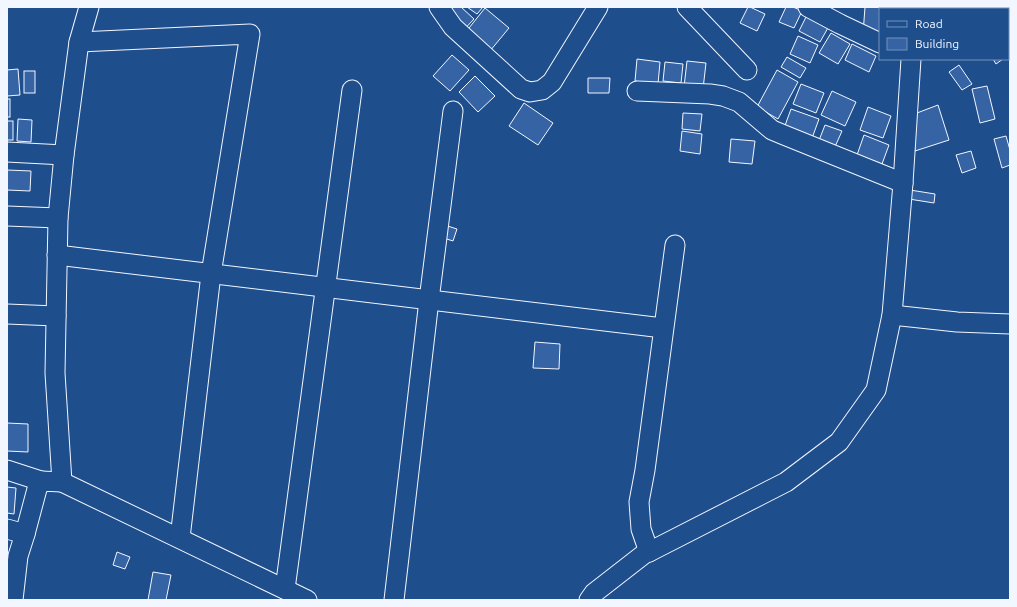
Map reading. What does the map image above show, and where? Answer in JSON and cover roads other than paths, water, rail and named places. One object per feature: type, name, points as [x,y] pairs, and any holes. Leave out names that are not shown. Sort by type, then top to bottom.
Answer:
[{"type":"street","points":[[62,482],[55,373],[58,218],[64,155],[79,42],[89,7]]},
{"type":"street","points":[[438,9],[453,27],[521,89],[530,92],[542,90],[552,82],[598,7]]},
{"type":"street","points":[[688,7],[747,70]]},
{"type":"street","points":[[808,7],[879,43]]},
{"type":"street","points":[[79,42],[250,34],[211,274],[180,538]]},
{"type":"street","points":[[589,600],[594,593],[648,551],[649,552],[786,482],[839,442],[876,390],[892,315],[911,60]]},
{"type":"street","points":[[285,589],[352,90]]},
{"type":"street","points":[[637,91],[710,94],[723,96],[739,102],[772,130],[784,136],[903,183]]},
{"type":"street","points":[[394,600],[453,111]]},
{"type":"street","points":[[7,152],[64,155]]},
{"type":"street","points":[[7,216],[58,218]]},
{"type":"street","points":[[649,552],[641,529],[639,502],[645,470],[674,245]]},
{"type":"street","points":[[57,255],[663,328]]},
{"type":"street","points":[[7,314],[56,316]]},
{"type":"street","points":[[892,315],[957,322],[1010,324]]},
{"type":"street","points":[[7,470],[41,481],[62,482],[307,600]]},
{"type":"street","points":[[13,600],[18,556],[41,481]]},
{"type":"street","points":[[7,529],[25,534]]}]
